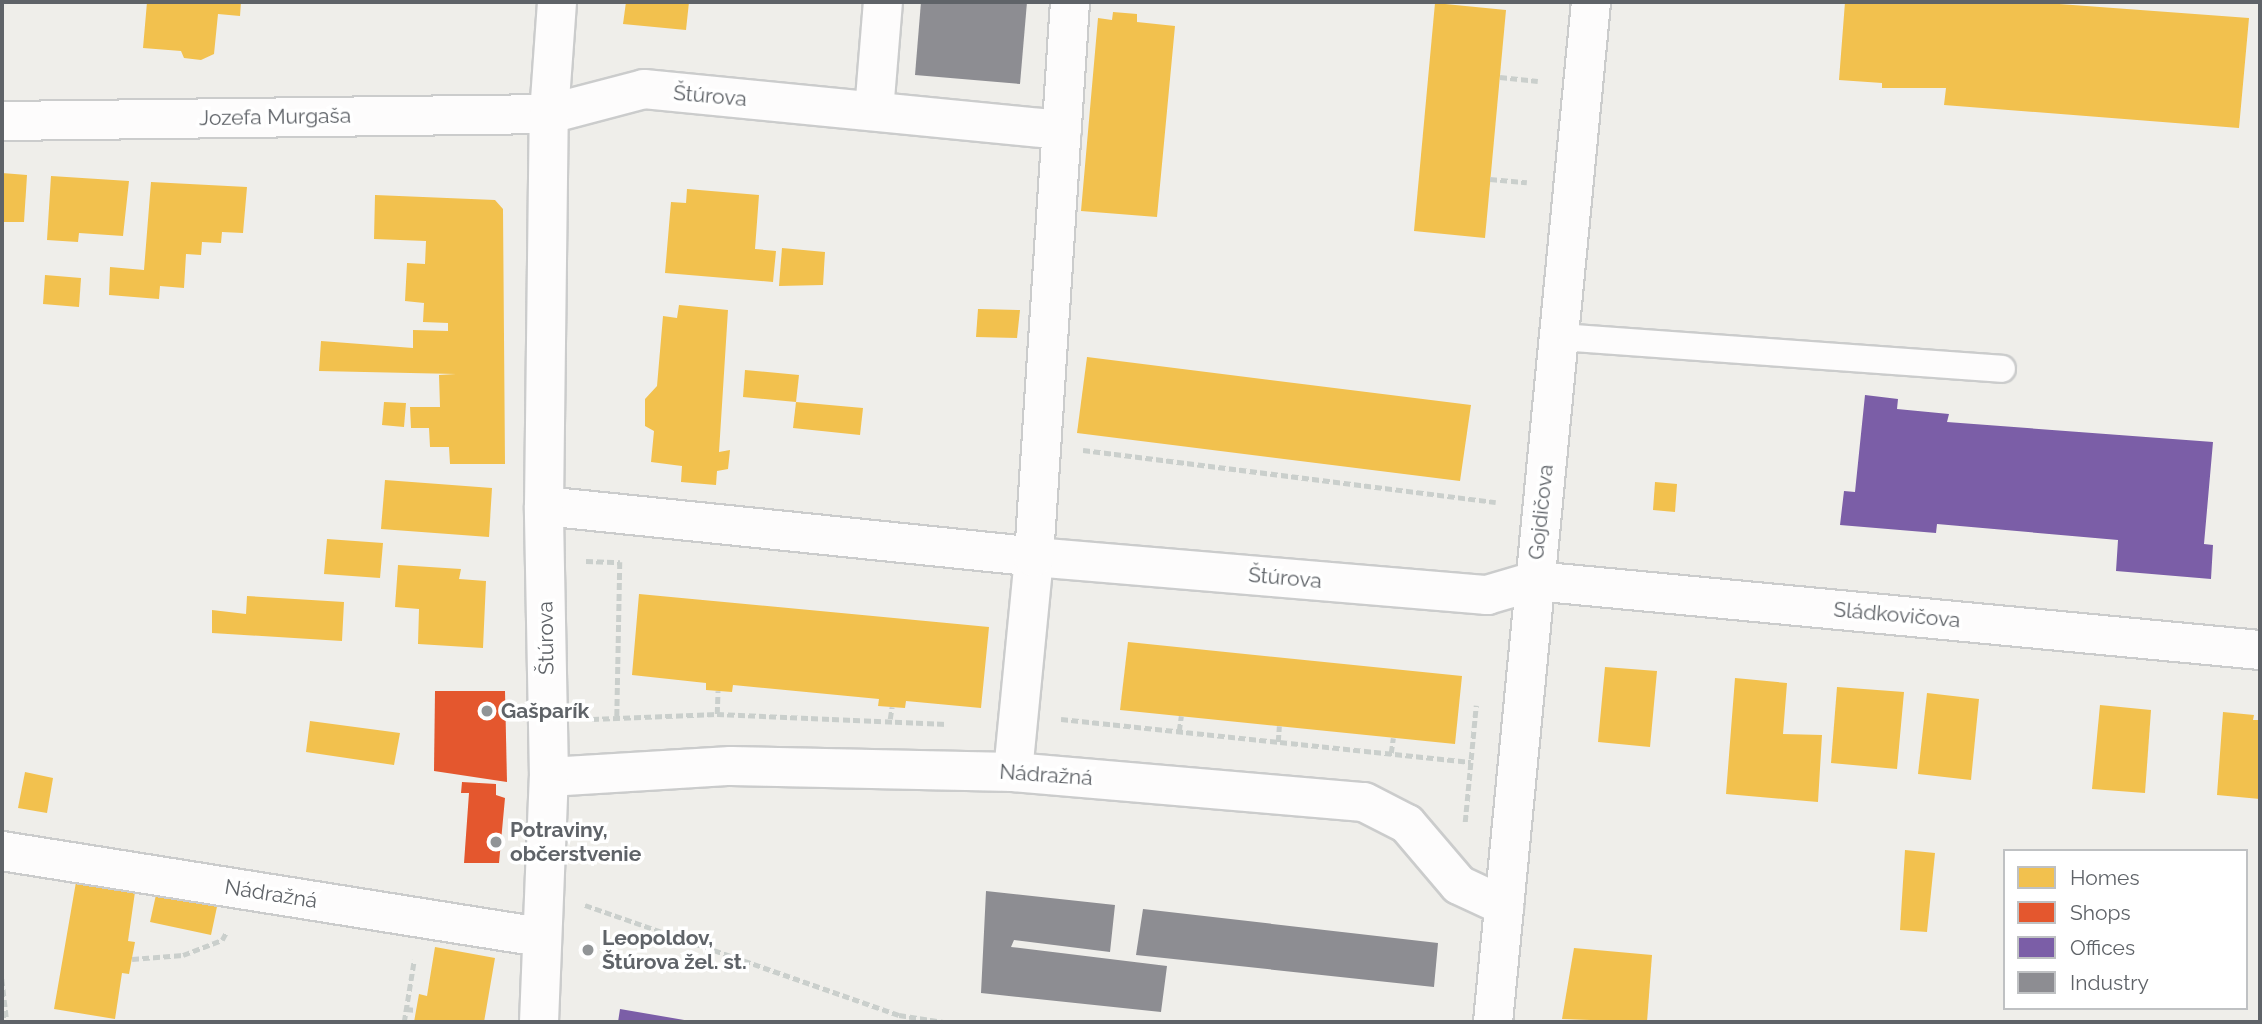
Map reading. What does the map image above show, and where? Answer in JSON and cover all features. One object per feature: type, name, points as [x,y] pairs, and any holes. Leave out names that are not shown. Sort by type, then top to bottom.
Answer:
[{"type":"street","name":"Štúrova","points":[[539,1022],[540,937],[549,777],[544,506],[549,114],[558,2]]},
{"type":"street","points":[[874,111],[883,2]]},
{"type":"street","points":[[1013,772],[1034,557],[1070,2]]},
{"type":"street","name":"Gojdičova","points":[[1493,1022],[1591,2]]},
{"type":"street","name":"Štúrova","points":[[549,114],[644,89],[1062,130]]},
{"type":"street","name":"Jozefa Murgaša","points":[[2,121],[549,114]]},
{"type":"street","name":"Štúrova","points":[[544,506],[1034,557],[1487,595],[1535,581]]},
{"type":"street","name":"Sládkovičova","points":[[1535,581],[2260,650]]},
{"type":"street","name":"Nádražná","points":[[549,777],[731,766],[1013,772],[1364,802],[1407,824],[1459,885],[1504,906]]},
{"type":"street","name":"Nádražná","points":[[2,851],[540,937]]},
{"type":"lane","points":[[1559,337],[2002,369]]},
{"type":"path","points":[[1500,77],[1538,81]]},
{"type":"path","points":[[1490,179],[1527,182]]},
{"type":"path","points":[[1042,445],[1496,502]]},
{"type":"path","points":[[718,691],[718,714]]},
{"type":"path","points":[[890,719],[892,707]]},
{"type":"path","points":[[548,720],[718,714],[1018,722],[1179,731],[1471,762]]},
{"type":"path","points":[[1179,731],[1181,716]]},
{"type":"path","points":[[1278,742],[1279,726]]},
{"type":"path","points":[[1391,753],[1393,738]]},
{"type":"path","points":[[132,959],[183,955],[222,940],[249,891]]},
{"type":"path","points":[[575,901],[899,1015],[943,1022]]},
{"type":"path","points":[[404,1022],[421,918]]},
{"type":"path","points":[[2,979],[7,1022]]},
{"type":"path","points":[[406,1009],[416,1010]]},
{"type":"building: Homes","points":[[147,2],[241,2],[240,16],[218,14],[214,54],[201,60],[184,58],[181,51],[143,48]]},
{"type":"building: Homes","points":[[626,2],[689,2],[686,30],[623,24]]},
{"type":"building: Homes","points":[[1845,2],[2031,2],[2249,18],[2239,128],[1944,105],[1946,88],[1882,88],[1882,83],[1839,80]]},
{"type":"building: Homes","points":[[1435,3],[1506,10],[1485,238],[1414,231]]},
{"type":"building: Homes","points":[[1113,12],[1137,14],[1137,22],[1175,26],[1157,217],[1081,211],[1098,18],[1112,20]]},
{"type":"building: Homes","points":[[2,173],[27,175],[24,222],[2,222]]},
{"type":"building: Homes","points":[[51,176],[129,181],[123,236],[79,233],[78,242],[47,240]]},
{"type":"building: Homes","points":[[151,182],[247,187],[243,233],[222,232],[221,243],[202,242],[201,255],[186,254],[184,288],[160,286],[159,299],[109,295],[110,267],[144,270]]},
{"type":"building: Homes","points":[[687,189],[759,195],[755,249],[776,251],[773,282],[665,273],[671,202],[686,203]]},
{"type":"building: Homes","points":[[375,195],[495,200],[503,209],[505,464],[450,464],[449,447],[430,447],[429,428],[411,428],[410,407],[440,407],[439,375],[456,374],[319,371],[321,341],[413,348],[413,330],[448,331],[448,323],[423,322],[424,303],[405,301],[407,263],[425,264],[426,241],[374,239]]},
{"type":"building: Homes","points":[[782,248],[825,252],[823,285],[779,286]]},
{"type":"building: Homes","points":[[45,275],[81,278],[79,307],[43,304]]},
{"type":"building: Homes","points":[[679,305],[728,310],[719,452],[730,450],[728,469],[717,471],[716,485],[681,482],[682,466],[651,462],[654,431],[645,426],[645,399],[657,386],[663,316],[677,318]]},
{"type":"building: Homes","points":[[978,309],[1020,310],[1017,338],[976,337]]},
{"type":"building: Homes","points":[[1087,357],[1471,405],[1460,481],[1077,433]]},
{"type":"building: Homes","points":[[745,370],[799,375],[796,402],[743,397]]},
{"type":"building: Homes","points":[[384,402],[406,403],[404,427],[382,425]]},
{"type":"building: Homes","points":[[796,402],[863,408],[860,435],[793,428]]},
{"type":"building: Homes","points":[[385,480],[492,488],[489,537],[381,529]]},
{"type":"building: Homes","points":[[1655,482],[1677,484],[1675,512],[1653,510]]},
{"type":"building: Homes","points":[[327,539],[383,543],[380,578],[324,574]]},
{"type":"building: Homes","points":[[398,565],[461,569],[459,579],[486,581],[483,648],[418,644],[419,609],[395,607]]},
{"type":"building: Homes","points":[[639,594],[989,627],[981,708],[906,701],[905,708],[878,706],[879,699],[733,685],[732,692],[706,690],[706,683],[632,675]]},
{"type":"building: Homes","points":[[247,596],[344,602],[342,641],[212,633],[212,610],[246,614]]},
{"type":"building: Homes","points":[[1128,642],[1462,676],[1455,744],[1120,710]]},
{"type":"building: Homes","points":[[1605,667],[1657,671],[1650,747],[1598,742]]},
{"type":"building: Homes","points":[[1735,678],[1787,683],[1783,734],[1822,735],[1818,802],[1726,794]]},
{"type":"building: Homes","points":[[1837,687],[1904,692],[1897,769],[1831,763]]},
{"type":"building: Homes","points":[[1927,693],[1979,699],[1971,780],[1918,774]]},
{"type":"building: Homes","points":[[2100,705],[2151,710],[2145,793],[2092,789]]},
{"type":"building: Homes","points":[[2223,712],[2254,715],[2253,720],[2260,720],[2260,799],[2217,795]]},
{"type":"building: Homes","points":[[310,721],[400,733],[394,765],[306,752]]},
{"type":"building: Homes","points":[[25,772],[53,778],[47,813],[18,808]]},
{"type":"building: Homes","points":[[1905,850],[1935,853],[1927,932],[1900,930]]},
{"type":"building: Homes","points":[[76,882],[135,892],[128,941],[135,942],[129,974],[122,973],[115,1019],[54,1009]]},
{"type":"building: Homes","points":[[157,890],[218,902],[211,935],[150,922]]},
{"type":"building: Homes","points":[[435,947],[495,958],[484,1022],[414,1022],[419,994],[427,996]]},
{"type":"building: Homes","points":[[1574,948],[1652,955],[1647,1022],[1562,1019]]},
{"type":"building: Shops","points":[[435,691],[505,691],[507,782],[434,771]]},
{"type":"building: Shops","points":[[462,782],[496,784],[496,795],[505,798],[499,863],[464,863],[469,793],[461,793]]},
{"type":"building: Offices","points":[[1865,395],[1898,399],[1897,409],[1949,414],[1947,422],[2213,442],[2204,544],[2213,545],[2211,579],[2116,571],[2118,540],[1937,524],[1936,533],[1840,525],[1844,491],[1855,492]]},
{"type":"building: Offices","points":[[620,1009],[690,1021],[690,1022],[618,1022]]},
{"type":"building: Industry","points":[[921,2],[1027,2],[1020,84],[915,75]]},
{"type":"building: Industry","points":[[986,891],[1115,905],[1110,952],[1014,940],[1011,947],[1167,966],[1161,1012],[981,993]]},
{"type":"building: Industry","points":[[1143,909],[1438,943],[1434,987],[1136,955]]},
{"type":"place","name":"Gašparík","points":[[487,711]]},
{"type":"place","name":"Potraviny, občerstvenie","points":[[496,842]]},
{"type":"place","name":"Leopoldov, Štúrova žel. st.","points":[[588,950]]}]
